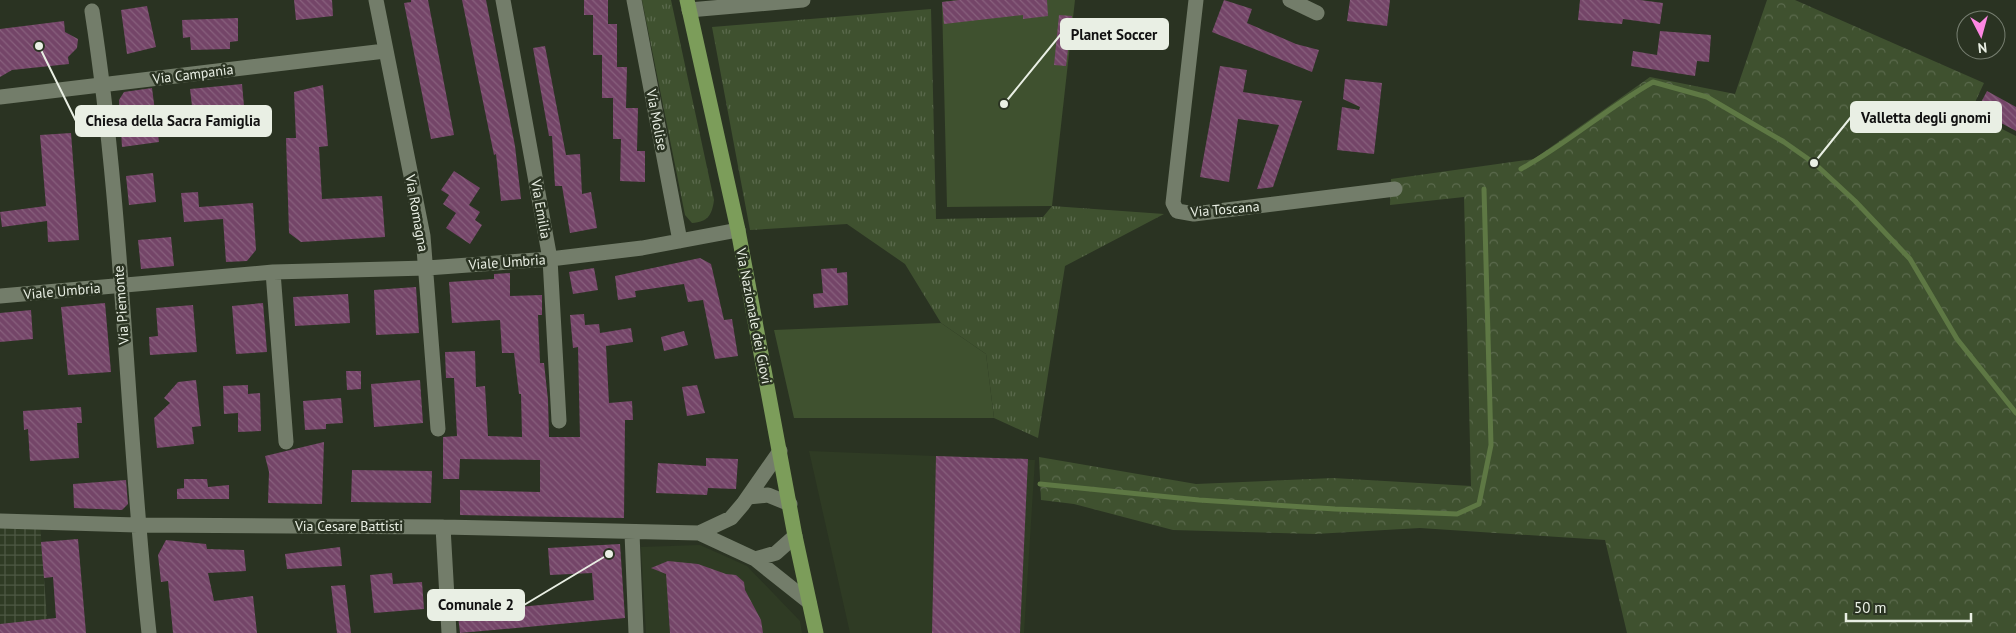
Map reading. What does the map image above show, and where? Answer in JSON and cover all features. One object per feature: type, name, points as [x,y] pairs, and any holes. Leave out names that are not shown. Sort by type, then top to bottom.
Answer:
[{"type":"main road","name":"Via Nazionale dei Giovi","points":[[688,5],[738,230],[790,504],[794,536],[816,633]]},
{"type":"street","name":"Via Romagna","points":[[376,0],[423,236],[427,268],[438,429]]},
{"type":"street","name":"Via Emilia","points":[[503,0],[550,260],[560,421]]},
{"type":"street","name":"Via Molise","points":[[634,0],[680,241]]},
{"type":"street","points":[[688,5],[803,0]]},
{"type":"street","name":"Via Toscana","points":[[1196,0],[1173,203],[1177,210],[1194,214],[1395,189]]},
{"type":"street","points":[[1290,0],[1317,13]]},
{"type":"street","name":"Via Piemonte","points":[[92,11],[104,84],[137,525],[149,633]]},
{"type":"street","name":"Via Campania","points":[[0,97],[386,51]]},
{"type":"street","name":"Viale Umbria","points":[[0,296],[273,272],[427,268],[550,260],[642,248],[738,230]]},
{"type":"street","points":[[273,272],[286,442]]},
{"type":"street","name":"Via Cesare Battisti","points":[[699,533],[731,518],[780,451]]},
{"type":"street","points":[[748,497],[768,495],[790,504]]},
{"type":"street","name":"Via Cesare Battisti","points":[[0,521],[137,525],[442,527],[632,533],[699,533],[755,559],[808,602]]},
{"type":"street","points":[[442,527],[449,633]]},
{"type":"street","points":[[632,533],[636,633]]},
{"type":"street","points":[[755,559],[776,553],[794,536]]},
{"type":"shaded area","points":[[809,451],[1035,460],[1024,633],[850,633]]},
{"type":"shaded area","points":[[0,521],[40,523],[48,633],[0,633]]},
{"type":"shaded area","points":[[700,545],[747,566],[800,621],[802,633],[646,633],[641,547]]},
{"type":"green space","points":[[642,0],[671,0],[714,200],[710,214],[702,221],[692,223],[685,215]]},
{"type":"green space","points":[[958,0],[1075,0],[1052,206],[947,207],[942,2]]},
{"type":"green space","points":[[1767,0],[1795,0],[1984,83],[1970,113],[2016,136],[2016,633],[1627,633],[1605,540],[1420,528],[1315,534],[1173,530],[1074,504],[1041,500],[1039,457],[1196,484],[1333,478],[1471,486],[1464,197],[1390,205],[1391,179],[1534,159],[1650,77],[1735,94]]},
{"type":"green space","points":[[931,9],[936,219],[1043,217],[1052,206],[1164,214],[1065,266],[1038,438],[994,418],[986,354],[941,323],[905,264],[847,224],[750,230],[712,27]]},
{"type":"green space","points":[[941,323],[986,354],[994,418],[794,418],[774,330]]},
{"type":"building","points":[[294,0],[332,0],[333,16],[296,20]]},
{"type":"building","points":[[411,0],[428,0],[454,135],[431,139],[404,3],[411,2]]},
{"type":"building","points":[[462,0],[486,0],[515,146],[521,199],[501,201],[496,154],[494,155]]},
{"type":"building","points":[[584,0],[608,0],[608,24],[617,24],[617,67],[627,67],[626,108],[638,108],[637,151],[645,151],[645,182],[620,181],[621,139],[613,139],[613,98],[602,98],[602,55],[593,55],[593,15],[584,15]]},
{"type":"building","points":[[959,0],[1047,0],[1048,16],[1023,19],[1023,15],[944,24],[942,2]]},
{"type":"building","points":[[1224,0],[1252,9],[1247,23],[1296,44],[1319,50],[1312,72],[1212,32]]},
{"type":"building","points":[[1350,0],[1390,0],[1387,26],[1347,21]]},
{"type":"building","points":[[1580,0],[1640,0],[1663,3],[1660,24],[1623,19],[1622,24],[1578,20]]},
{"type":"building","points":[[147,6],[156,47],[127,54],[121,10]]},
{"type":"building","points":[[1059,15],[1072,16],[1066,66],[1054,65]]},
{"type":"building","points":[[238,18],[238,41],[230,42],[230,49],[191,50],[190,37],[183,38],[182,20]]},
{"type":"building","points":[[64,21],[65,32],[78,39],[77,48],[68,57],[69,64],[12,70],[0,77],[0,29]]},
{"type":"building","points":[[1660,31],[1711,35],[1709,62],[1697,61],[1695,76],[1631,66],[1633,51],[1657,55]]},
{"type":"building","points":[[545,46],[566,155],[580,154],[582,194],[591,192],[597,228],[570,233],[562,186],[555,186],[552,136],[549,136],[533,48]]},
{"type":"building","points":[[1220,66],[1247,70],[1243,92],[1302,101],[1273,187],[1257,189],[1279,125],[1238,119],[1229,182],[1200,177]]},
{"type":"building","points":[[1345,79],[1382,83],[1374,154],[1337,150],[1342,107],[1359,110],[1360,107],[1343,99]]},
{"type":"building","points":[[242,84],[245,117],[194,123],[190,89]]},
{"type":"building","points":[[323,85],[328,146],[319,147],[322,199],[382,196],[385,237],[301,242],[289,233],[286,138],[296,138],[294,92]]},
{"type":"building","points":[[152,88],[159,142],[122,147],[119,100],[124,92]]},
{"type":"building","points":[[1987,91],[2016,107],[2016,131],[1977,110]]},
{"type":"building","points":[[71,133],[79,240],[48,242],[47,221],[2,227],[0,212],[46,206],[40,135]]},
{"type":"building","points":[[454,171],[480,188],[469,205],[480,212],[475,220],[482,225],[470,244],[446,228],[456,213],[443,204],[449,195],[441,190]]},
{"type":"building","points":[[153,173],[156,202],[129,205],[126,176]]},
{"type":"building","points":[[198,192],[199,207],[253,203],[256,250],[247,261],[226,262],[223,219],[184,222],[181,193]]},
{"type":"building","points":[[171,237],[174,266],[141,269],[138,240]]},
{"type":"building","points":[[700,258],[711,264],[724,320],[732,319],[738,356],[715,359],[703,300],[688,302],[684,284],[635,291],[636,297],[618,300],[615,276]]},
{"type":"building","points":[[594,268],[598,290],[573,294],[569,272]]},
{"type":"building","points":[[837,268],[837,273],[847,272],[848,305],[814,308],[813,294],[823,293],[821,269]]},
{"type":"building","points":[[510,273],[510,296],[542,295],[542,315],[538,315],[540,363],[544,363],[549,437],[580,437],[578,347],[573,348],[570,315],[584,314],[585,325],[599,324],[600,333],[631,328],[633,342],[606,346],[609,403],[632,401],[633,420],[625,420],[624,518],[460,515],[460,490],[540,492],[540,460],[460,459],[459,479],[443,479],[443,437],[457,436],[454,378],[446,378],[445,352],[475,351],[476,387],[485,386],[488,436],[522,437],[521,394],[519,394],[514,353],[502,353],[500,320],[452,323],[449,282],[494,279],[494,274]]},
{"type":"building","points":[[416,287],[419,333],[376,335],[374,290]]},
{"type":"building","points":[[348,294],[350,323],[295,326],[293,297]]},
{"type":"building","points":[[105,303],[111,372],[68,375],[61,307]]},
{"type":"building","points":[[263,303],[267,352],[236,354],[232,306]]},
{"type":"building","points":[[193,305],[197,352],[150,355],[149,337],[158,336],[156,308]]},
{"type":"building","points":[[31,310],[33,339],[0,342],[0,313]]},
{"type":"building","points":[[684,331],[688,345],[664,351],[661,337]]},
{"type":"building","points":[[346,371],[361,371],[361,389],[347,390]]},
{"type":"building","points":[[196,380],[201,426],[192,427],[194,444],[157,448],[154,418],[170,403],[164,398],[178,382]]},
{"type":"building","points":[[420,380],[423,423],[374,427],[371,384]]},
{"type":"building","points":[[248,385],[248,394],[260,393],[261,431],[238,432],[238,413],[224,414],[223,386]]},
{"type":"building","points":[[697,385],[705,413],[687,416],[682,387]]},
{"type":"building","points":[[341,398],[343,423],[326,424],[326,429],[305,430],[303,401]]},
{"type":"building","points":[[81,407],[82,423],[77,423],[79,458],[30,461],[28,429],[24,430],[23,411]]},
{"type":"building","points":[[324,442],[322,504],[268,503],[269,472],[265,456]]},
{"type":"building","points":[[936,456],[1028,459],[1020,633],[932,633]]},
{"type":"building","points":[[706,458],[738,459],[736,489],[708,488],[707,495],[656,493],[658,463],[706,466]]},
{"type":"building","points":[[352,470],[432,471],[431,503],[351,502]]},
{"type":"building","points":[[184,479],[207,479],[208,487],[229,485],[229,499],[177,499],[177,489],[184,488]]},
{"type":"building","points":[[126,480],[128,504],[122,510],[74,508],[73,484]]},
{"type":"building","points":[[78,539],[86,633],[0,633],[0,624],[56,618],[53,577],[44,578],[41,542]]},
{"type":"building","points":[[166,540],[206,544],[207,549],[244,550],[246,571],[208,573],[214,601],[253,596],[257,633],[173,633],[168,581],[161,582],[158,555]]},
{"type":"building","points":[[620,544],[625,618],[460,633],[456,599],[486,597],[487,610],[594,600],[592,573],[550,575],[548,548]]},
{"type":"building","points":[[340,547],[342,566],[287,569],[285,554]]},
{"type":"building","points":[[668,561],[698,564],[726,574],[736,575],[744,582],[745,590],[761,620],[763,633],[670,633],[666,574],[651,568]]},
{"type":"building","points":[[392,573],[393,584],[422,582],[424,609],[374,613],[370,575]]},
{"type":"building","points":[[345,585],[351,633],[337,633],[331,586]]},
{"type":"waterway","points":[[1521,169],[1555,149],[1619,103],[1653,82],[1707,97],[1784,142],[1814,163],[1855,201],[1910,259],[1957,339],[2016,413]]},
{"type":"waterway","points":[[1040,484],[1199,500],[1335,509],[1457,514],[1479,504],[1491,445],[1484,189]]},
{"type":"place","name":"Chiesa della Sacra Famiglia","points":[[39,46]]},
{"type":"place","name":"Planet Soccer","points":[[1004,104]]},
{"type":"place","name":"Valletta degli gnomi","points":[[1814,163]]},
{"type":"place","name":"Comunale 2","points":[[609,554]]}]
